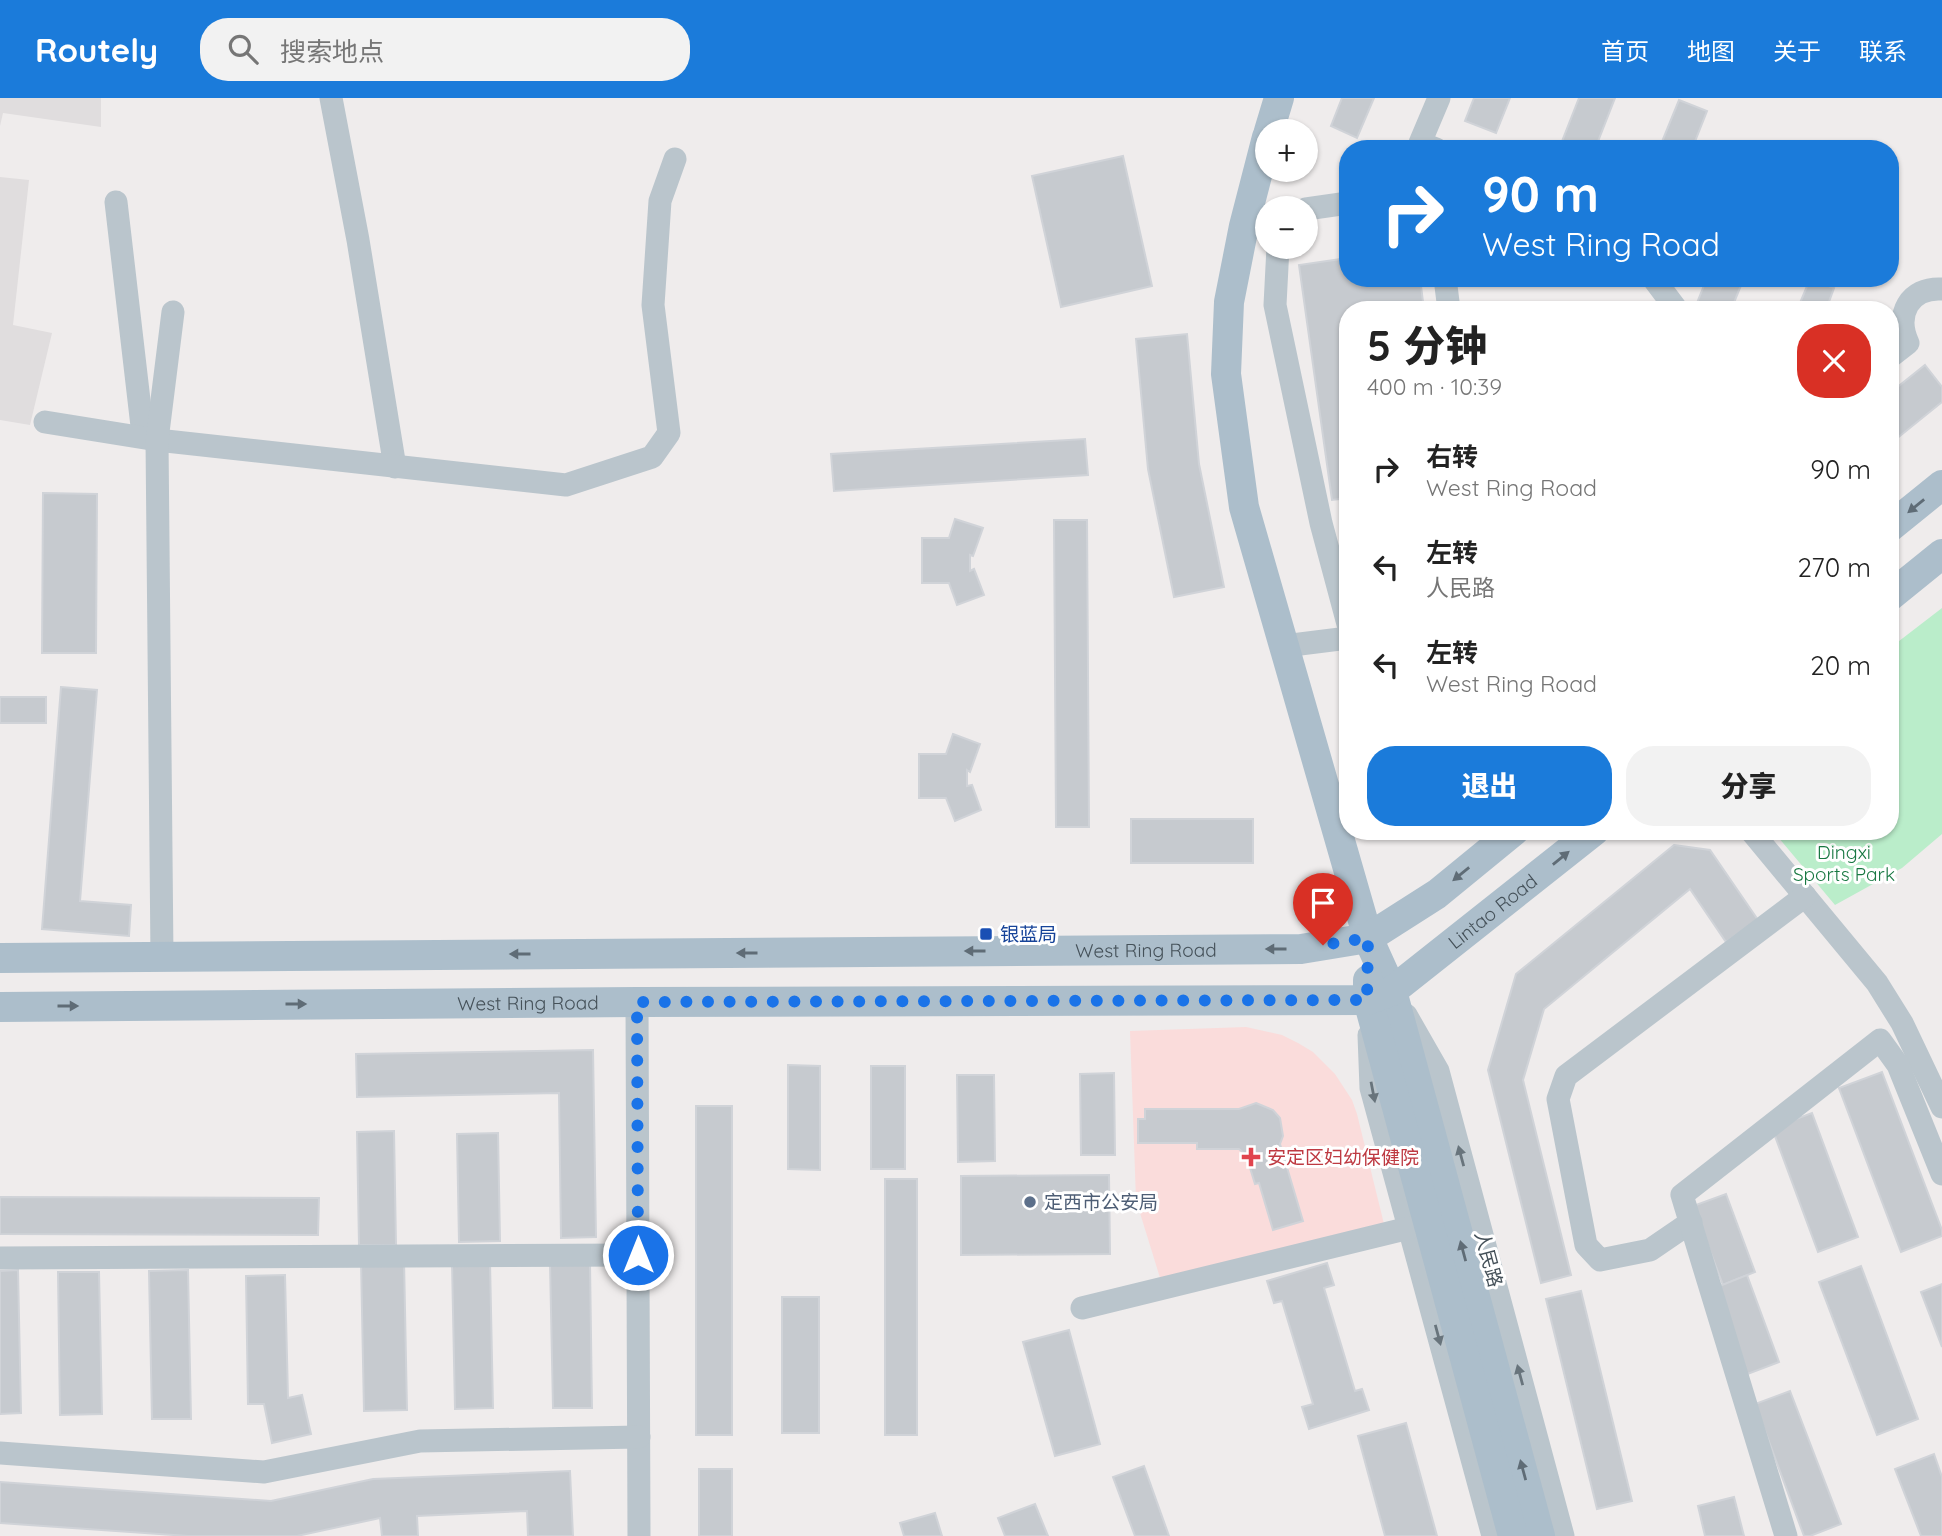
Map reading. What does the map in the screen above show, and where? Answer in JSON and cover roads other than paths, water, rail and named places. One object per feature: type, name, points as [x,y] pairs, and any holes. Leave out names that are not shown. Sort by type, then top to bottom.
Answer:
[{"type":"main road","points":[[1273,119],[1279,98]]},
{"type":"main road","name":"人民路","points":[[1255,182],[1229,302],[1226,374],[1244,506],[1339,837]]},
{"type":"main road","points":[[1899,520],[1942,485]]},
{"type":"main road","points":[[1899,589],[1942,554]]},
{"type":"main road","name":"人民路","points":[[1340,840],[1368,938],[1513,1536]]},
{"type":"main road","points":[[1368,938],[1437,894],[1503,840]]},
{"type":"main road","name":"Lintao Road","points":[[1380,995],[1582,840]]},
{"type":"main road","name":"West Ring Road","points":[[0,958],[1301,948],[1368,938]]},
{"type":"main road","name":"人民路","points":[[1380,995],[1541,1536]]},
{"type":"main road","name":"West Ring Road","points":[[0,1007],[1380,995]]},
{"type":"street","points":[[331,98],[358,240],[395,467]]},
{"type":"street","points":[[1421,140],[1439,98]]},
{"type":"street","points":[[45,422],[157,440],[566,485],[652,457],[669,433],[653,305],[660,201],[675,159]]},
{"type":"street","points":[[116,202],[142,426],[157,440]]},
{"type":"street","points":[[1318,207],[1339,204]]},
{"type":"street","points":[[1277,259],[1275,305],[1321,523],[1339,590]]},
{"type":"street","points":[[1899,350],[1908,343],[1902,321],[1910,301],[1928,289],[1942,289]]},
{"type":"street","points":[[162,957],[157,440],[173,312]]},
{"type":"street","points":[[1284,646],[1339,639]]},
{"type":"street","points":[[1758,840],[1877,983],[1902,1023],[1942,1107]]},
{"type":"street","points":[[1690,1222],[1650,1250],[1600,1260],[1586,1245],[1558,1100],[1566,1076],[1805,896]]},
{"type":"street","name":"人民路","points":[[1380,995],[1371,1088],[1493,1536]]},
{"type":"street","name":"人民路","points":[[1380,995],[1438,1071],[1563,1536]]},
{"type":"street","points":[[637,1002],[639,1536]]},
{"type":"street","points":[[1786,1536],[1682,1195],[1880,1040],[1898,1065],[1942,1174]]},
{"type":"street","points":[[1082,1308],[1409,1228]]},
{"type":"street","points":[[0,1258],[638,1255]]},
{"type":"street","points":[[0,1453],[264,1472],[420,1441],[639,1437]]},
{"type":"place","name":"银蓝局","points":[[986,934]]},
{"type":"place","name":"安定区妇幼保健院","points":[[1251,1157]]},
{"type":"place","name":"定西市公安局","points":[[1030,1202]]},
{"type":"park label","name":"Dingxi Sports Park","points":[[1844,863]]}]
